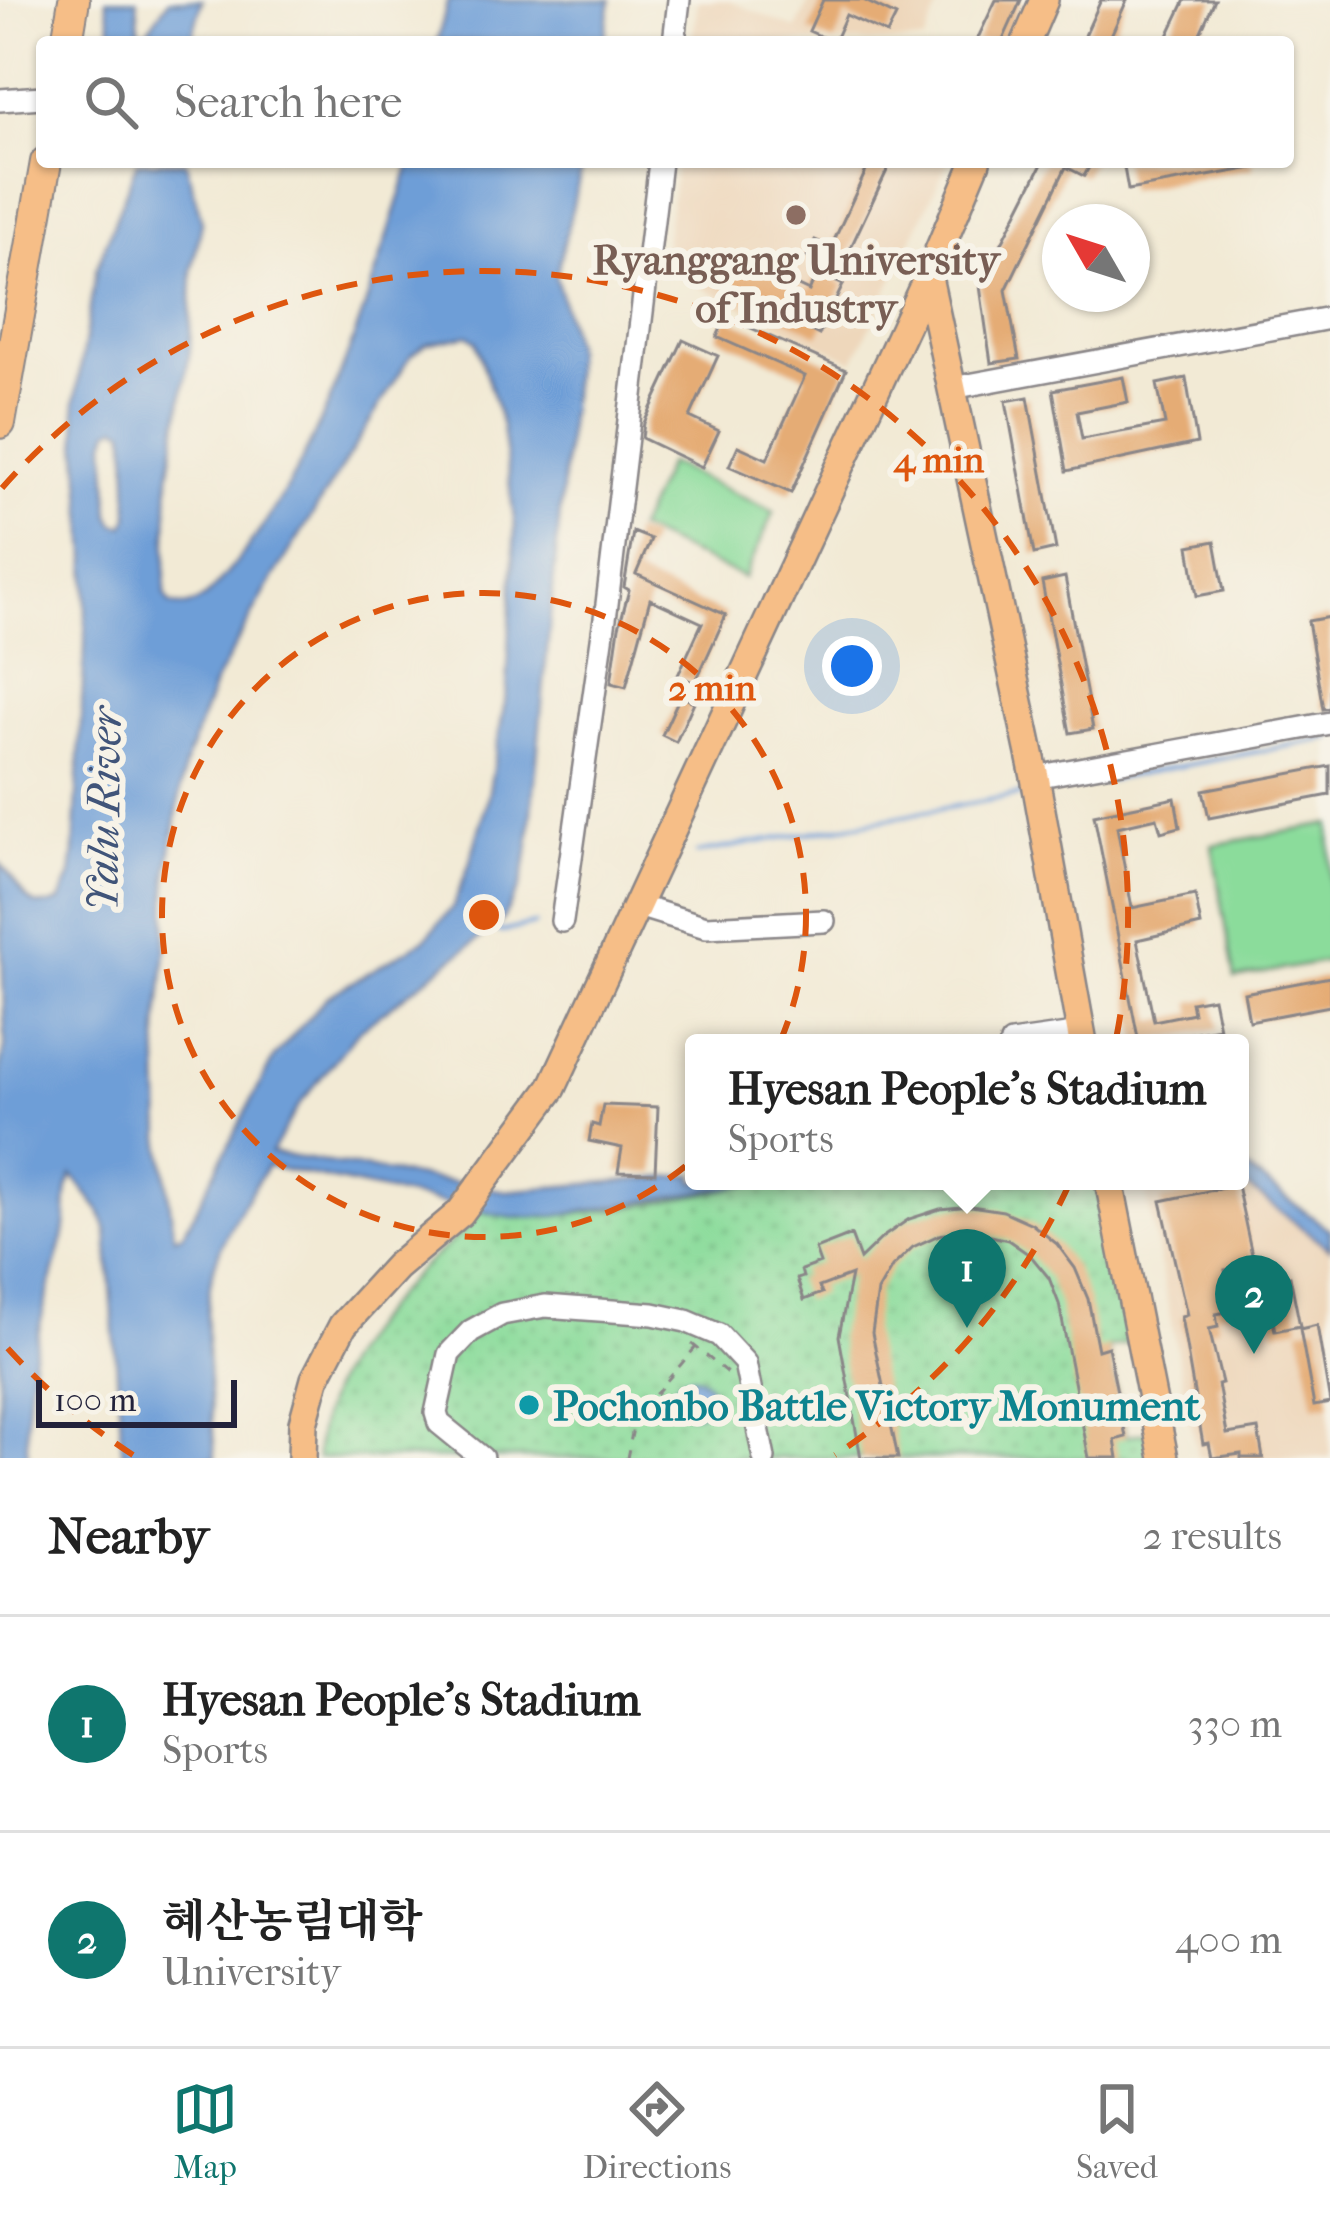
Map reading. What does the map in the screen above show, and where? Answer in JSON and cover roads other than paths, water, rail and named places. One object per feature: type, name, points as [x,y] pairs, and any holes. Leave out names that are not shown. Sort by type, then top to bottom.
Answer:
[{"type":"highway","points":[[68,36],[74,0]]},
{"type":"highway","points":[[0,424],[45,168]]},
{"type":"main road","points":[[1029,36],[1044,0]]},
{"type":"main road","points":[[302,1458],[303,1423],[328,1347],[396,1268],[460,1213],[552,1088],[928,277],[973,168]]},
{"type":"main road","points":[[928,277],[1035,777],[1081,1034]]},
{"type":"main road","points":[[1111,1190],[1164,1458]]},
{"type":"street","points":[[675,36],[679,0]]},
{"type":"street","points":[[0,100],[36,97]]},
{"type":"street","points":[[562,921],[607,604],[659,168]]},
{"type":"street","points":[[952,388],[1330,318]]},
{"type":"street","points":[[1035,777],[1330,723]]},
{"type":"street","points":[[638,906],[706,927],[824,921]]},
{"type":"street","points":[[482,1458],[439,1423],[436,1413],[449,1354],[471,1331],[515,1310],[545,1306],[652,1314],[719,1335],[745,1364],[764,1458]]},
{"type":"water","points":[[106,0],[137,0],[144,35],[169,0],[202,0],[193,36],[113,36]]},
{"type":"water","points":[[448,0],[611,0],[605,36],[439,36]]},
{"type":"water","name":"Yalu River","points":[[135,168],[188,168],[202,222],[192,270],[190,350],[169,476],[165,594],[170,604],[196,603],[216,586],[263,526],[317,428],[359,323],[409,168],[582,168],[556,276],[573,344],[573,373],[528,854],[520,887],[501,922],[358,1031],[299,1105],[271,1153],[506,1191],[685,1176],[685,1190],[711,1190],[556,1216],[512,1218],[267,1166],[227,1234],[211,1280],[207,1356],[215,1458],[123,1458],[107,1231],[100,1211],[72,1175],[65,1230],[31,1374],[28,1458],[0,1458],[0,1068],[5,1047],[0,863],[24,896],[39,905],[60,901],[71,875],[87,554],[75,402],[96,270]],"holes":[[[468,335],[476,341],[502,426],[515,526],[507,690],[487,802],[470,862],[453,907],[424,940],[327,997],[274,1057],[183,1234],[174,1237],[161,1136],[158,1029],[167,876],[184,767],[214,684],[266,590],[411,355],[426,344]],[[118,426],[125,430],[129,517],[124,526],[115,524],[110,514],[106,442],[110,430]]]},
{"type":"water","points":[[1249,1171],[1330,1230],[1330,1249],[1249,1188]]},
{"type":"water","points":[[692,1376],[706,1381],[711,1395],[706,1409],[692,1414],[678,1409],[673,1395],[678,1381]]},
{"type":"waterway","points":[[1064,788],[1330,738]]},
{"type":"waterway","points":[[697,853],[1023,794]]},
{"type":"waterway","points":[[490,925],[501,932],[535,924]]},
{"type":"place","name":"Ryanggang University of Industry","points":[[796,215]]},
{"type":"place","name":"Hyesan People's Stadium","points":[[967,1328]]},
{"type":"place","name":"혜산농림대학","points":[[1254,1354]]},
{"type":"place","name":"Pochonbo Battle Victory Monument","points":[[529,1405]]}]
